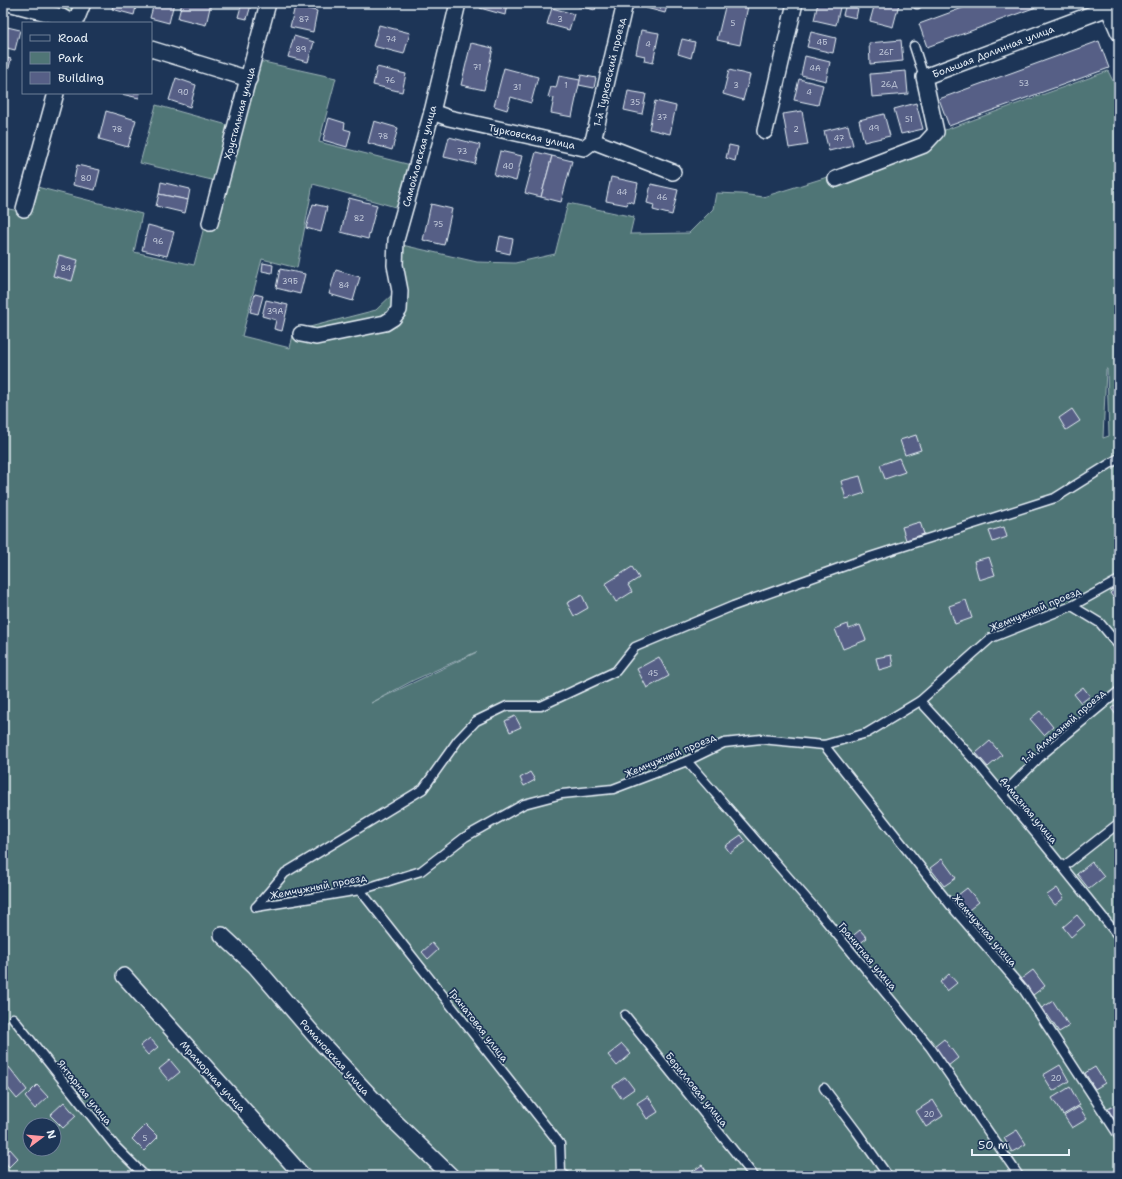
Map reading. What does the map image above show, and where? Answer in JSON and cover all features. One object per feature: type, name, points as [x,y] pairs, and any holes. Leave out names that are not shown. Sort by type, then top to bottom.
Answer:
[{"type":"street","points":[[8,3],[62,17],[72,22]]},
{"type":"street","points":[[74,22],[83,3]]},
{"type":"street","name":"Хрустальная улица","points":[[210,223],[268,3]]},
{"type":"street","name":"Самойловская улица","points":[[301,334],[316,337],[385,323],[393,318],[399,310],[400,291],[395,265],[396,240],[432,112],[458,3]]},
{"type":"street","name":"1-й Турковский проезд","points":[[593,141],[625,3]]},
{"type":"street","points":[[765,131],[795,3]]},
{"type":"street","points":[[1107,5],[1119,33]]},
{"type":"street","name":"Большая Долинная улица","points":[[836,179],[924,145],[936,132],[924,77],[1107,5]]},
{"type":"street","points":[[152,49],[249,79]]},
{"type":"street","points":[[24,209],[56,94]]},
{"type":"street","name":"Турковская улица","points":[[432,112],[449,118],[584,148],[593,141]]},
{"type":"street","points":[[593,141],[673,172]]},
{"type":"street","name":"Романовская улица","points":[[222,935],[255,966],[316,1037],[385,1112],[451,1176]]},
{"type":"street","name":"Мраморная улица","points":[[124,976],[303,1176]]},
{"type":"lane","points":[[914,46],[924,77]]},
{"type":"lane","name":"Жемчужный проезд","points":[[1119,458],[1055,498],[867,558],[733,606],[635,647],[616,671],[541,706],[507,706],[476,721],[458,740],[423,789],[285,873],[256,907],[360,890],[421,871],[465,837],[524,804],[562,794],[613,789],[687,761],[724,743],[761,739],[824,746],[867,733],[920,701],[991,638],[1072,606],[1119,580]]},
{"type":"lane","points":[[1072,606],[1100,623],[1119,646]]},
{"type":"lane","name":"1-й Алмазный проезд","points":[[1003,794],[1044,753],[1119,691]]},
{"type":"lane","name":"Алмазная улица","points":[[920,701],[1003,794],[1119,937]]},
{"type":"lane","name":"Жемчужная улица","points":[[824,746],[952,907],[1023,989],[1119,1136]]},
{"type":"lane","name":"Гранитная улица","points":[[687,761],[821,915],[930,1047],[1019,1176]]},
{"type":"lane","points":[[1063,867],[1119,823]]},
{"type":"lane","name":"Гранатовая улица","points":[[360,890],[560,1144],[561,1173],[566,1176]]},
{"type":"lane","name":"Берилловая улица","points":[[625,1015],[754,1176]]},
{"type":"lane","name":"Янтарная улица","points":[[13,1018],[116,1146],[145,1176]]},
{"type":"lane","points":[[824,1088],[888,1176]]},
{"type":"green space","points":[[24,3],[92,3],[84,22],[65,14]]},
{"type":"green space","points":[[259,61],[336,78],[319,142],[411,165],[399,208],[313,184],[297,268],[262,259],[242,336],[290,348],[294,331],[376,310],[395,292],[402,245],[477,262],[515,263],[555,254],[568,203],[634,217],[630,234],[689,233],[713,209],[716,193],[763,197],[824,178],[919,141],[929,131],[945,130],[1108,71],[1116,87],[1119,87],[1119,1176],[3,1176],[3,208],[31,213],[37,187],[142,214],[134,252],[194,265],[216,181],[140,163],[156,105],[231,126]],"holes":[[[1106,369],[1107,369],[1109,436],[1103,438]],[[477,652],[371,703],[414,680]]]},
{"type":"building","points":[[114,3],[137,3],[134,15],[112,9]]},
{"type":"building","points":[[154,3],[174,3],[169,23],[150,18]]},
{"type":"building","points":[[182,3],[211,3],[206,25],[178,18]]},
{"type":"building","points":[[242,3],[251,5],[247,19],[238,17]]},
{"type":"building","points":[[481,3],[507,3],[505,15],[480,8]]},
{"type":"building","points":[[579,3],[597,3],[595,10],[578,6]]},
{"type":"building","points":[[648,3],[668,3],[665,13],[646,8]]},
{"type":"building","points":[[726,3],[748,6],[740,45],[717,40]]},
{"type":"building","points":[[818,3],[841,3],[836,25],[814,20]]},
{"type":"building","points":[[846,3],[859,3],[856,18],[843,15]]},
{"type":"building","points":[[875,3],[899,4],[893,27],[870,21]]},
{"type":"building","points":[[976,3],[1047,3],[927,47],[919,24]]},
{"type":"building","points":[[295,6],[317,11],[313,32],[290,27]]},
{"type":"building","points":[[552,8],[574,14],[569,30],[547,24]]},
{"type":"building","points":[[379,25],[410,33],[404,54],[373,46]]},
{"type":"building","points":[[3,26],[20,30],[15,50],[3,47]]},
{"type":"building","points":[[641,30],[659,33],[653,63],[644,61],[645,56],[636,54]]},
{"type":"building","points":[[811,32],[836,38],[833,53],[807,47]]},
{"type":"building","points":[[294,36],[314,42],[308,62],[288,57]]},
{"type":"building","points":[[682,39],[695,42],[691,58],[678,54]]},
{"type":"building","points":[[901,40],[903,61],[870,64],[869,43]]},
{"type":"building","points":[[1099,41],[1109,68],[949,126],[939,99]]},
{"type":"building","points":[[471,43],[493,48],[484,90],[461,85]]},
{"type":"building","points":[[805,56],[830,62],[826,81],[801,75]]},
{"type":"building","points":[[3,57],[11,59],[6,81],[3,81]]},
{"type":"building","points":[[377,67],[406,74],[402,92],[373,85]]},
{"type":"building","points":[[504,68],[538,77],[531,103],[511,97],[507,110],[494,106]]},
{"type":"building","points":[[729,70],[750,75],[743,100],[723,94]]},
{"type":"building","points":[[906,71],[908,94],[872,97],[870,74]]},
{"type":"building","points":[[581,75],[596,78],[594,88],[579,85]]},
{"type":"building","points":[[559,76],[580,80],[572,117],[551,113],[554,98],[548,97],[551,87],[556,88]]},
{"type":"building","points":[[176,78],[196,85],[190,107],[169,100]]},
{"type":"building","points":[[799,79],[823,85],[818,105],[794,100]]},
{"type":"building","points":[[628,91],[646,94],[642,114],[624,110]]},
{"type":"building","points":[[121,94],[140,94],[139,98]]},
{"type":"building","points":[[655,101],[676,106],[670,134],[649,129]]},
{"type":"building","points":[[916,103],[923,129],[901,134],[894,109]]},
{"type":"building","points":[[106,111],[136,120],[128,147],[99,139]]},
{"type":"building","points":[[802,111],[808,145],[789,148],[783,114]]},
{"type":"building","points":[[884,114],[890,136],[864,142],[859,120]]},
{"type":"building","points":[[329,118],[345,123],[344,129],[351,131],[347,147],[323,140]]},
{"type":"building","points":[[374,121],[398,128],[392,150],[368,143]]},
{"type":"building","points":[[848,125],[853,145],[829,151],[824,131]]},
{"type":"building","points":[[449,137],[480,145],[475,164],[444,157]]},
{"type":"building","points":[[729,145],[738,147],[735,161],[726,158]]},
{"type":"building","points":[[500,151],[522,156],[516,181],[494,175]]},
{"type":"building","points":[[536,152],[552,156],[541,197],[525,193]]},
{"type":"building","points":[[552,156],[572,161],[561,202],[541,197]]},
{"type":"building","points":[[77,165],[100,170],[95,190],[73,185]]},
{"type":"building","points":[[611,177],[638,183],[634,203],[628,201],[627,205],[606,201]]},
{"type":"building","points":[[161,182],[190,189],[188,200],[159,194]]},
{"type":"building","points":[[651,184],[678,190],[672,215],[653,210],[654,205],[647,203]]},
{"type":"building","points":[[159,194],[188,200],[185,213],[156,206]]},
{"type":"building","points":[[349,198],[377,205],[368,239],[341,232]]},
{"type":"building","points":[[313,204],[327,207],[321,232],[306,228]]},
{"type":"building","points":[[431,204],[452,209],[444,245],[423,240]]},
{"type":"building","points":[[148,225],[174,232],[167,256],[142,250]]},
{"type":"building","points":[[500,236],[513,239],[510,254],[497,251]]},
{"type":"building","points":[[59,255],[78,260],[72,281],[53,276]]},
{"type":"building","points":[[263,263],[273,265],[272,273],[262,271]]},
{"type":"building","points":[[280,269],[305,274],[300,294],[276,288]]},
{"type":"building","points":[[336,270],[360,277],[353,301],[329,294]]},
{"type":"building","points":[[255,294],[263,296],[258,314],[250,312]]},
{"type":"building","points":[[266,300],[288,305],[282,331],[274,329],[276,320],[262,316]]},
{"type":"building","points":[[1072,409],[1080,421],[1066,430],[1059,418]]},
{"type":"building","points":[[916,435],[921,450],[905,455],[900,440]]},
{"type":"building","points":[[899,458],[905,472],[885,479],[880,465]]},
{"type":"building","points":[[860,476],[865,493],[846,499],[841,481]]},
{"type":"building","points":[[920,522],[924,534],[906,540],[902,527]]},
{"type":"building","points":[[1004,527],[1007,537],[993,542],[989,531]]},
{"type":"building","points":[[989,557],[995,575],[979,580],[974,561]]},
{"type":"building","points":[[632,567],[639,578],[628,585],[632,592],[616,602],[605,584]]},
{"type":"building","points":[[1119,586],[1119,606],[1110,593]]},
{"type":"building","points":[[582,595],[588,608],[574,616],[567,603]]},
{"type":"building","points":[[966,600],[972,618],[955,624],[949,606]]},
{"type":"building","points":[[848,624],[849,629],[860,625],[866,640],[843,649],[835,629]]},
{"type":"building","points":[[891,655],[893,666],[879,670],[876,658]]},
{"type":"building","points":[[659,657],[669,676],[647,688],[637,669]]},
{"type":"building","points":[[1083,687],[1090,696],[1081,703],[1074,694]]},
{"type":"building","points":[[1119,703],[1119,719],[1111,708]]},
{"type":"building","points":[[1040,711],[1053,727],[1044,735],[1030,719]]},
{"type":"building","points":[[515,716],[521,727],[510,732],[505,721]]},
{"type":"building","points":[[990,741],[1002,755],[988,767],[976,753]]},
{"type":"building","points":[[530,772],[535,780],[524,786],[520,778]]},
{"type":"building","points":[[741,835],[746,842],[730,853],[725,846]]},
{"type":"building","points":[[942,859],[956,878],[944,886],[930,868]]},
{"type":"building","points":[[1092,862],[1104,877],[1089,889],[1077,874]]},
{"type":"building","points":[[967,888],[979,902],[965,913],[953,899]]},
{"type":"building","points":[[1057,888],[1064,898],[1055,905],[1047,895]]},
{"type":"building","points":[[1077,915],[1085,925],[1071,937],[1063,927]]},
{"type":"building","points":[[860,930],[867,938],[851,950],[845,942]]},
{"type":"building","points":[[432,943],[438,950],[428,959],[422,952]]},
{"type":"building","points":[[1033,970],[1045,986],[1033,995],[1021,979]]},
{"type":"building","points":[[949,974],[957,983],[947,991],[940,982]]},
{"type":"building","points":[[1053,1001],[1069,1026],[1059,1032],[1047,1014],[1044,1016],[1040,1009]]},
{"type":"building","points":[[150,1038],[158,1047],[148,1055],[140,1046]]},
{"type":"building","points":[[944,1039],[958,1058],[948,1066],[934,1047]]},
{"type":"building","points":[[622,1044],[631,1054],[617,1066],[608,1055]]},
{"type":"building","points":[[170,1060],[180,1072],[169,1081],[159,1069]]},
{"type":"building","points":[[1060,1065],[1069,1081],[1053,1091],[1043,1075]]},
{"type":"building","points":[[9,1067],[27,1090],[17,1099],[3,1082],[3,1072]]},
{"type":"building","points":[[1095,1067],[1105,1083],[1095,1089],[1085,1073]]},
{"type":"building","points":[[625,1077],[634,1089],[621,1098],[613,1086]]},
{"type":"building","points":[[37,1085],[48,1097],[35,1109],[25,1097]]},
{"type":"building","points":[[1070,1087],[1080,1105],[1063,1115],[1052,1098]]},
{"type":"building","points":[[648,1096],[658,1112],[647,1119],[637,1103]]},
{"type":"building","points":[[933,1100],[943,1116],[926,1127],[916,1111]]},
{"type":"building","points":[[64,1102],[76,1116],[63,1128],[62,1117],[52,1117],[50,1115]]},
{"type":"building","points":[[1119,1103],[1119,1116],[1114,1119],[1108,1109]]},
{"type":"building","points":[[1079,1107],[1087,1119],[1072,1128],[1064,1116]]},
{"type":"building","points":[[146,1125],[158,1137],[144,1151],[132,1139]]},
{"type":"building","points":[[1017,1130],[1026,1144],[1012,1152],[1004,1138]]},
{"type":"building","points":[[10,1149],[18,1158],[9,1167],[3,1160],[3,1155]]},
{"type":"building","points":[[702,1165],[710,1176],[686,1176]]}]
